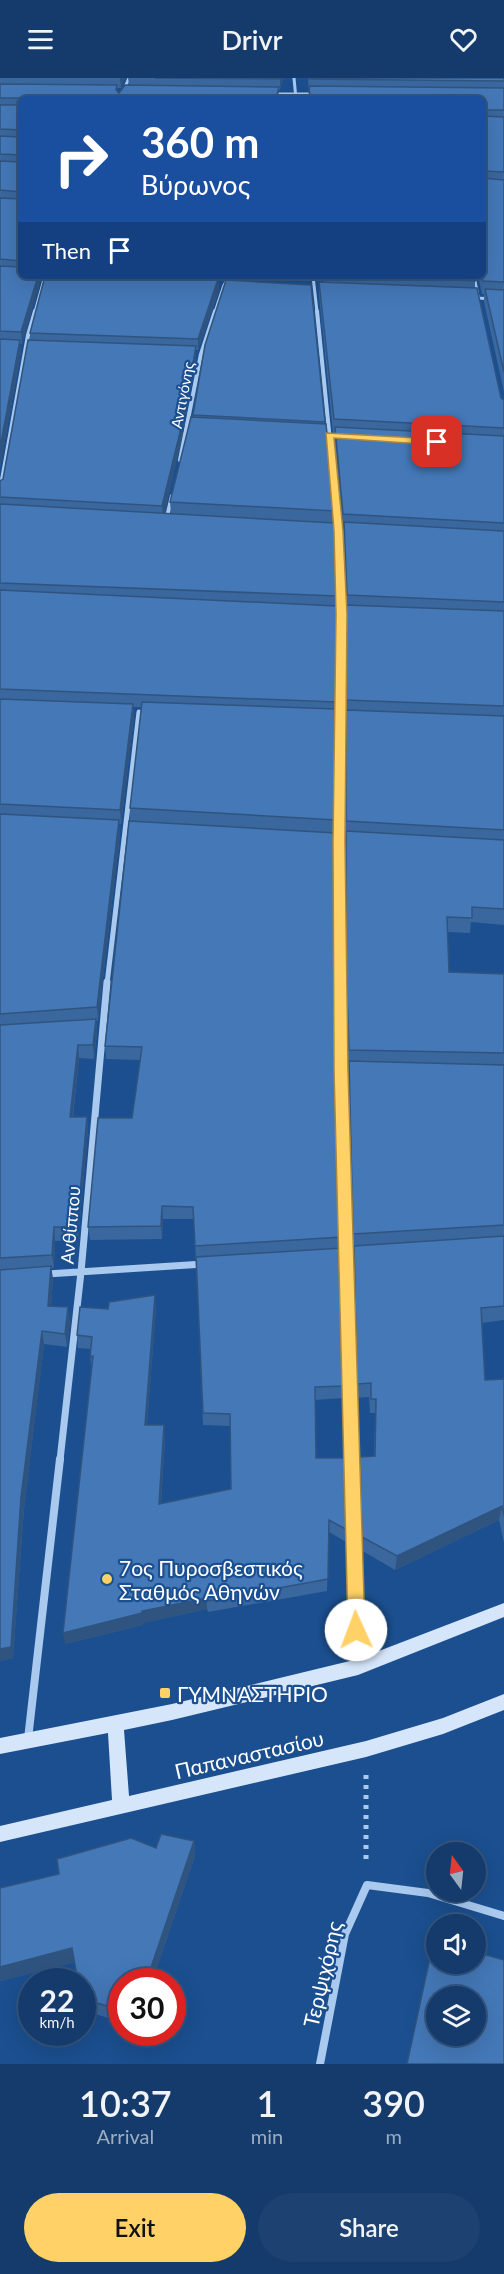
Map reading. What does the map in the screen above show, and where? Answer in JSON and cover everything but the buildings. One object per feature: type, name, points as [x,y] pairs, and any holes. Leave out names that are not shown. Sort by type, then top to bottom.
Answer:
[{"type":"street","points":[[121,96],[129,78]]},
{"type":"street","points":[[294,78],[296,94]]},
{"type":"street","points":[[112,92],[135,92]]},
{"type":"street","points":[[261,93],[319,94]]},
{"type":"street","points":[[0,491],[25,348],[44,279]]},
{"type":"street","name":"Αντιγόνης","points":[[180,464],[201,354],[228,279]]},
{"type":"street","points":[[313,279],[326,435],[342,532],[339,841],[341,1070],[358,1667]]},
{"type":"street","points":[[475,279],[481,309]]},
{"type":"street","points":[[212,284],[235,285]]},
{"type":"street","points":[[303,289],[326,290]]},
{"type":"street","points":[[467,297],[504,299]]},
{"type":"street","points":[[17,348],[37,349]]},
{"type":"street","points":[[190,354],[201,354]]},
{"type":"street","points":[[326,435],[339,436]]},
{"type":"street","points":[[166,522],[174,487]]},
{"type":"street","points":[[155,521],[178,522]]},
{"type":"street","points":[[328,531],[342,532]]},
{"type":"street","points":[[331,613],[353,614]]},
{"type":"street","points":[[128,712],[151,713]]},
{"type":"street","name":"Ανθίππου","points":[[28,1739],[81,1272],[102,1026],[140,712]]},
{"type":"street","points":[[329,719],[353,720]]},
{"type":"street","points":[[115,828],[138,829]]},
{"type":"street","points":[[327,840],[351,842]]},
{"type":"street","points":[[91,1027],[102,1026]]},
{"type":"street","points":[[341,1070],[353,1071]]},
{"type":"street","points":[[335,1256],[356,1254]]},
{"type":"street","points":[[39,1274],[214,1263]]},
{"type":"street","points":[[0,1746],[116,1724],[358,1667],[504,1610]]},
{"type":"street","name":"Παπαναστασίου","points":[[0,1834],[366,1749],[443,1726],[504,1702]]},
{"type":"street","points":[[116,1724],[121,1807]]},
{"type":"street","points":[[367,1885],[428,1893],[504,1916]]},
{"type":"street","name":"Τερψιχόρης","points":[[320,2064],[345,1934],[367,1885]]},
{"type":"path","points":[[366,1749],[367,1885]]},
{"type":"place","name":"7ος Πυροσβεστικός Σταθμός Αθηνών","points":[[107,1579]]},
{"type":"place","name":"ΓΥΜΝΑΣΤΗΡΙΟ","points":[[165,1693]]},
{"type":"route","points":[[356,1630],[341,1070],[339,841],[341,614],[339,531],[329,435],[437,442]]}]
